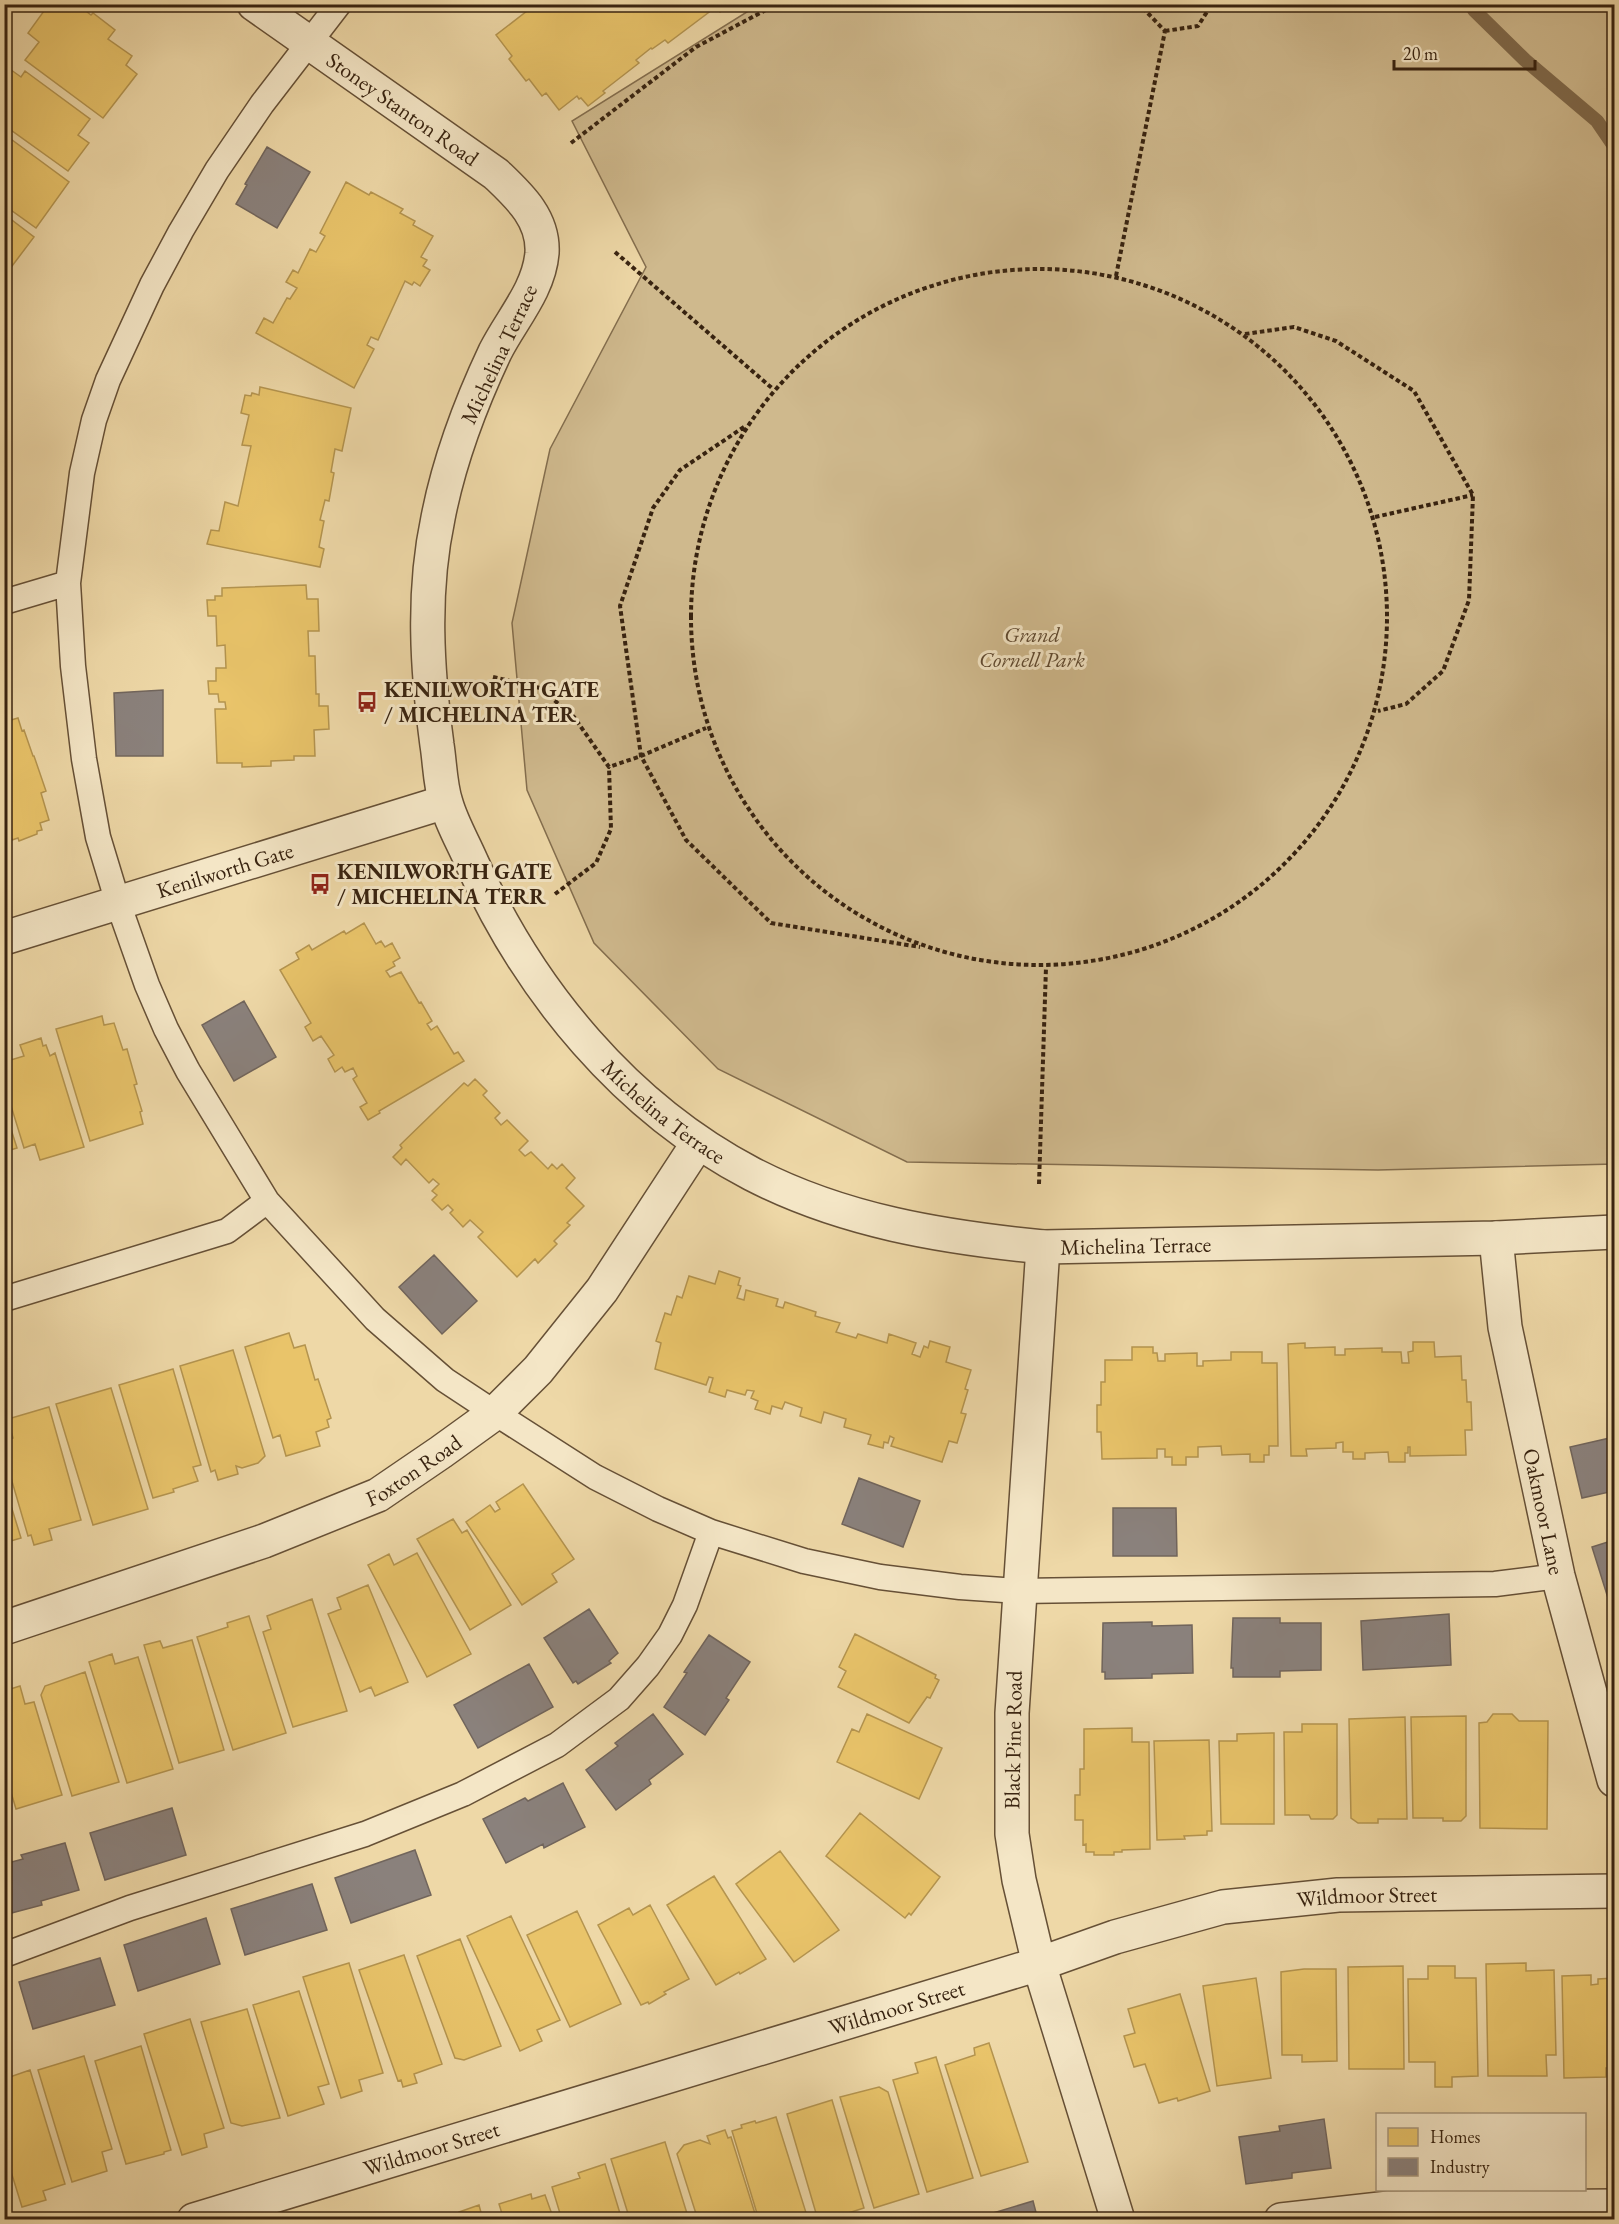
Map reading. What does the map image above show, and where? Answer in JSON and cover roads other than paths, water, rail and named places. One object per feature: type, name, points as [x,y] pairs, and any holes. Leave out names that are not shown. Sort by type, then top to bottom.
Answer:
[{"type":"street","name":"Stoney Stanton Road","points":[[254,4],[495,174],[528,206],[537,227]]},
{"type":"street","name":"Michelina Terrace","points":[[537,227],[542,251],[537,273],[528,295],[497,349],[472,406],[452,463],[437,520],[429,578],[428,662],[445,802],[506,932],[561,1012],[591,1049],[644,1098],[698,1143],[754,1175],[850,1214],[969,1240],[1042,1247],[1496,1238],[1614,1232]]},
{"type":"street","name":"Kenilworth Gate","points":[[4,938],[445,802]]},
{"type":"street","name":"Foxton Road","points":[[4,1628],[264,1541],[378,1495],[495,1413],[538,1370],[602,1290],[698,1143]]},
{"type":"street","name":"Oakmoor Lane","points":[[1496,1238],[1505,1327],[1558,1576],[1614,1780]]},
{"type":"street","name":"Black Pine Road","points":[[1042,1247],[1012,1713],[1012,1834],[1019,1880],[1039,1964],[1118,2220]]},
{"type":"street","name":"Wildmoor Street","points":[[194,2220],[1039,1964],[1115,1937],[1223,1907],[1338,1895],[1614,1891]]},
{"type":"street","points":[[1281,2220],[1389,2208],[1614,2206]]},
{"type":"lane","points":[[339,4],[307,43],[217,170],[152,285],[108,380],[94,420],[82,473],[68,583],[73,666],[84,759],[98,837],[118,903],[147,985],[166,1029],[188,1071],[267,1201],[375,1319],[445,1380],[595,1477],[658,1509],[711,1532],[804,1561],[880,1576],[960,1587],[1019,1591],[1495,1584],[1558,1576]]},
{"type":"lane","points":[[4,602],[68,583]]},
{"type":"lane","points":[[4,1299],[226,1231],[267,1201]]},
{"type":"lane","points":[[4,1955],[130,1908],[365,1834],[463,1794],[556,1745],[619,1699],[648,1666],[670,1635],[685,1605],[711,1532]]},
{"type":"waterway","points":[[1473,4],[1474,10],[1525,60],[1597,121],[1614,146]]},
{"type":"place","name":"KENILWORTH GATE / MICHELINA TER","points":[[367,702]]},
{"type":"place","name":"KENILWORTH GATE / MICHELINA TERR","points":[[320,884]]},
{"type":"park label","name":"Grand Cornell Park","points":[[1032,646]]}]
